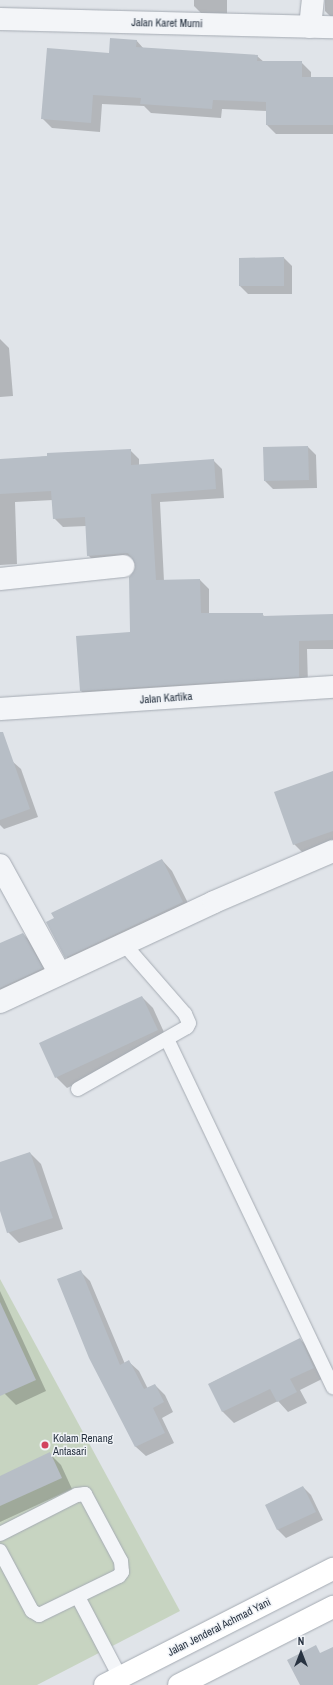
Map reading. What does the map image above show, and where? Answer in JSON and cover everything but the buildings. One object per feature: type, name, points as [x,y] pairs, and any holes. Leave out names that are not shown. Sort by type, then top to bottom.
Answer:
[{"type":"highway","name":"Jalan Jenderal Achmad Yani","points":[[113,1681],[333,1569]]},
{"type":"highway","points":[[179,1685],[213,1666],[333,1606]]},
{"type":"highway","points":[[194,1640],[213,1666]]},
{"type":"street","points":[[310,27],[312,0]]},
{"type":"street","name":"Jalan Karet Murni","points":[[0,19],[333,27]]},
{"type":"street","points":[[0,579],[123,566]]},
{"type":"street","name":"Jalan Kartika","points":[[0,709],[333,687]]},
{"type":"street","points":[[0,1002],[276,874],[333,851]]},
{"type":"street","points":[[0,865],[60,974]]},
{"type":"lane","points":[[78,1089],[187,1027],[188,1019],[124,944]]},
{"type":"lane","points":[[167,1039],[333,1387]]},
{"type":"lane","points":[[0,1534],[77,1494],[85,1494],[123,1566],[119,1576],[43,1615],[35,1615],[0,1551]]},
{"type":"lane","points":[[78,1597],[113,1681]]},
{"type":"green space","name":"Kolam Renang Antasari","points":[[0,1279],[180,1611],[37,1685],[0,1685]]},
{"type":"place","name":"Kolam Renang Antasari","points":[[45,1445]]}]
